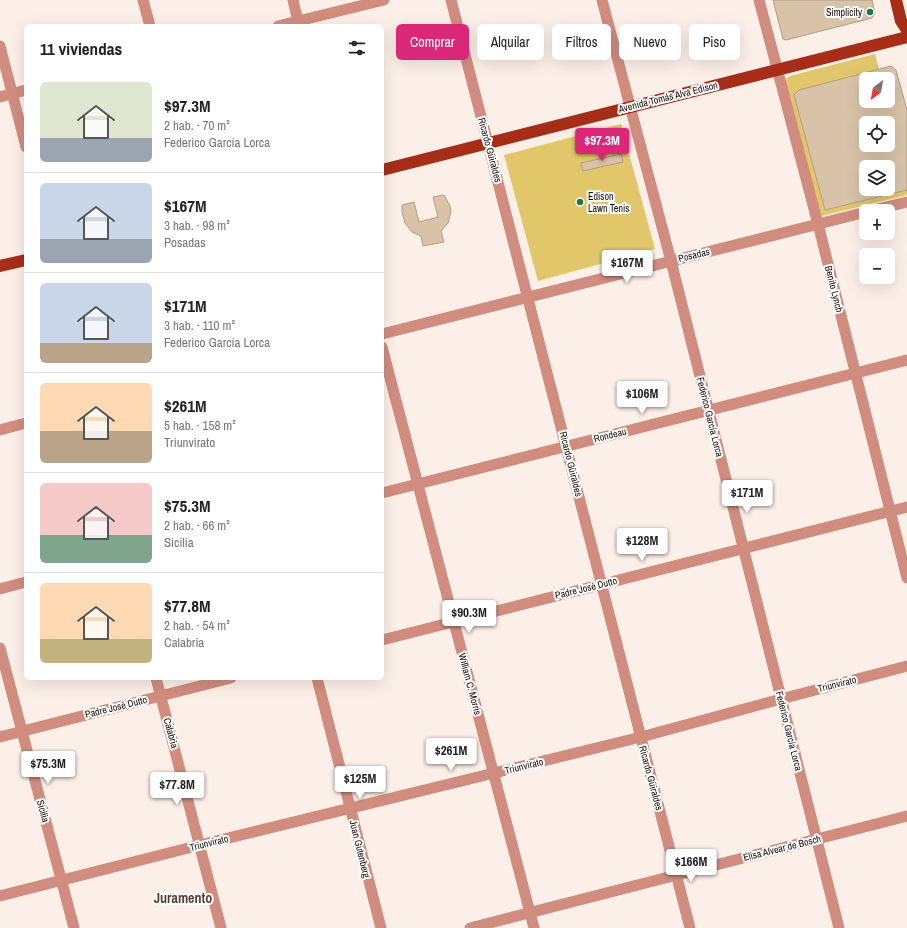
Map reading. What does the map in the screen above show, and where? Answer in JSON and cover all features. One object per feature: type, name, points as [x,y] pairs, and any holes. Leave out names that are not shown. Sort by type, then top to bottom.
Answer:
[{"type":"main road","points":[[896,0],[901,21],[907,30]]},
{"type":"main road","name":"Avenida Tomás Alva Edison","points":[[384,169],[907,37]]},
{"type":"main road","points":[[0,266],[24,260]]},
{"type":"street","points":[[143,0],[149,24]]},
{"type":"street","points":[[293,0],[299,24],[384,0]]},
{"type":"street","name":"Ricardo Güiraldes","points":[[451,0],[690,928]]},
{"type":"street","name":"Federico García Lorca","points":[[602,0],[671,261],[839,928]]},
{"type":"street","name":"Benito Lynch","points":[[759,0],[818,224],[907,578]]},
{"type":"street","points":[[0,46],[24,140]]},
{"type":"street","points":[[0,97],[24,91]]},
{"type":"street","points":[[895,205],[907,202]]},
{"type":"street","name":"Posadas","points":[[384,333],[859,214]]},
{"type":"street","name":"William C. Morris","points":[[384,355],[534,928]]},
{"type":"street","name":"Rondeau","points":[[384,492],[907,360]]},
{"type":"street","points":[[0,430],[24,424]]},
{"type":"street","name":"Padre José Dutto","points":[[384,640],[907,507]]},
{"type":"street","points":[[0,589],[24,583]]},
{"type":"street","name":"Sicilia","points":[[0,648],[74,928]]},
{"type":"street","name":"Triunvirato","points":[[0,896],[200,845],[641,737],[907,666]]},
{"type":"street","name":"Calabria","points":[[157,680],[221,928]]},
{"type":"street","name":"Padre José Dutto","points":[[0,737],[223,680]]},
{"type":"street","name":"Juan Gutenberg","points":[[318,680],[380,928]]},
{"type":"street","name":"Elisa Alvear de Bosch","points":[[470,928],[907,816]]},
{"type":"shaded area","points":[[875,54],[879,69],[868,72],[859,72],[859,74],[799,90],[794,95],[825,210],[882,196],[895,196],[895,193],[907,190],[907,195],[871,204],[859,204],[859,207],[821,215],[785,80],[790,76]]},
{"type":"shaded area","name":"Edison Lawn Tenis","points":[[621,124],[655,249],[538,281],[504,155]]},
{"type":"building","points":[[773,0],[872,0],[875,13],[872,18],[786,40],[783,39]]},
{"type":"building","points":[[891,66],[896,70],[907,110],[907,190],[895,193],[895,160],[859,160],[859,196],[882,196],[825,210],[794,95],[799,90],[859,74],[859,108],[895,108],[895,72],[868,72]]},
{"type":"building","points":[[621,154],[623,162],[583,171],[581,163]]},
{"type":"building","points":[[444,195],[450,206],[451,212],[448,223],[441,231],[444,242],[423,246],[421,236],[412,232],[405,223],[402,205],[414,202],[419,222],[438,217],[433,197]]},
{"type":"place","name":"Simplicity","points":[[870,12]]},
{"type":"place","name":"Edison Lawn Tenis","points":[[580,202]]},
{"type":"district","name":"Juramento","points":[[183,898]]}]
